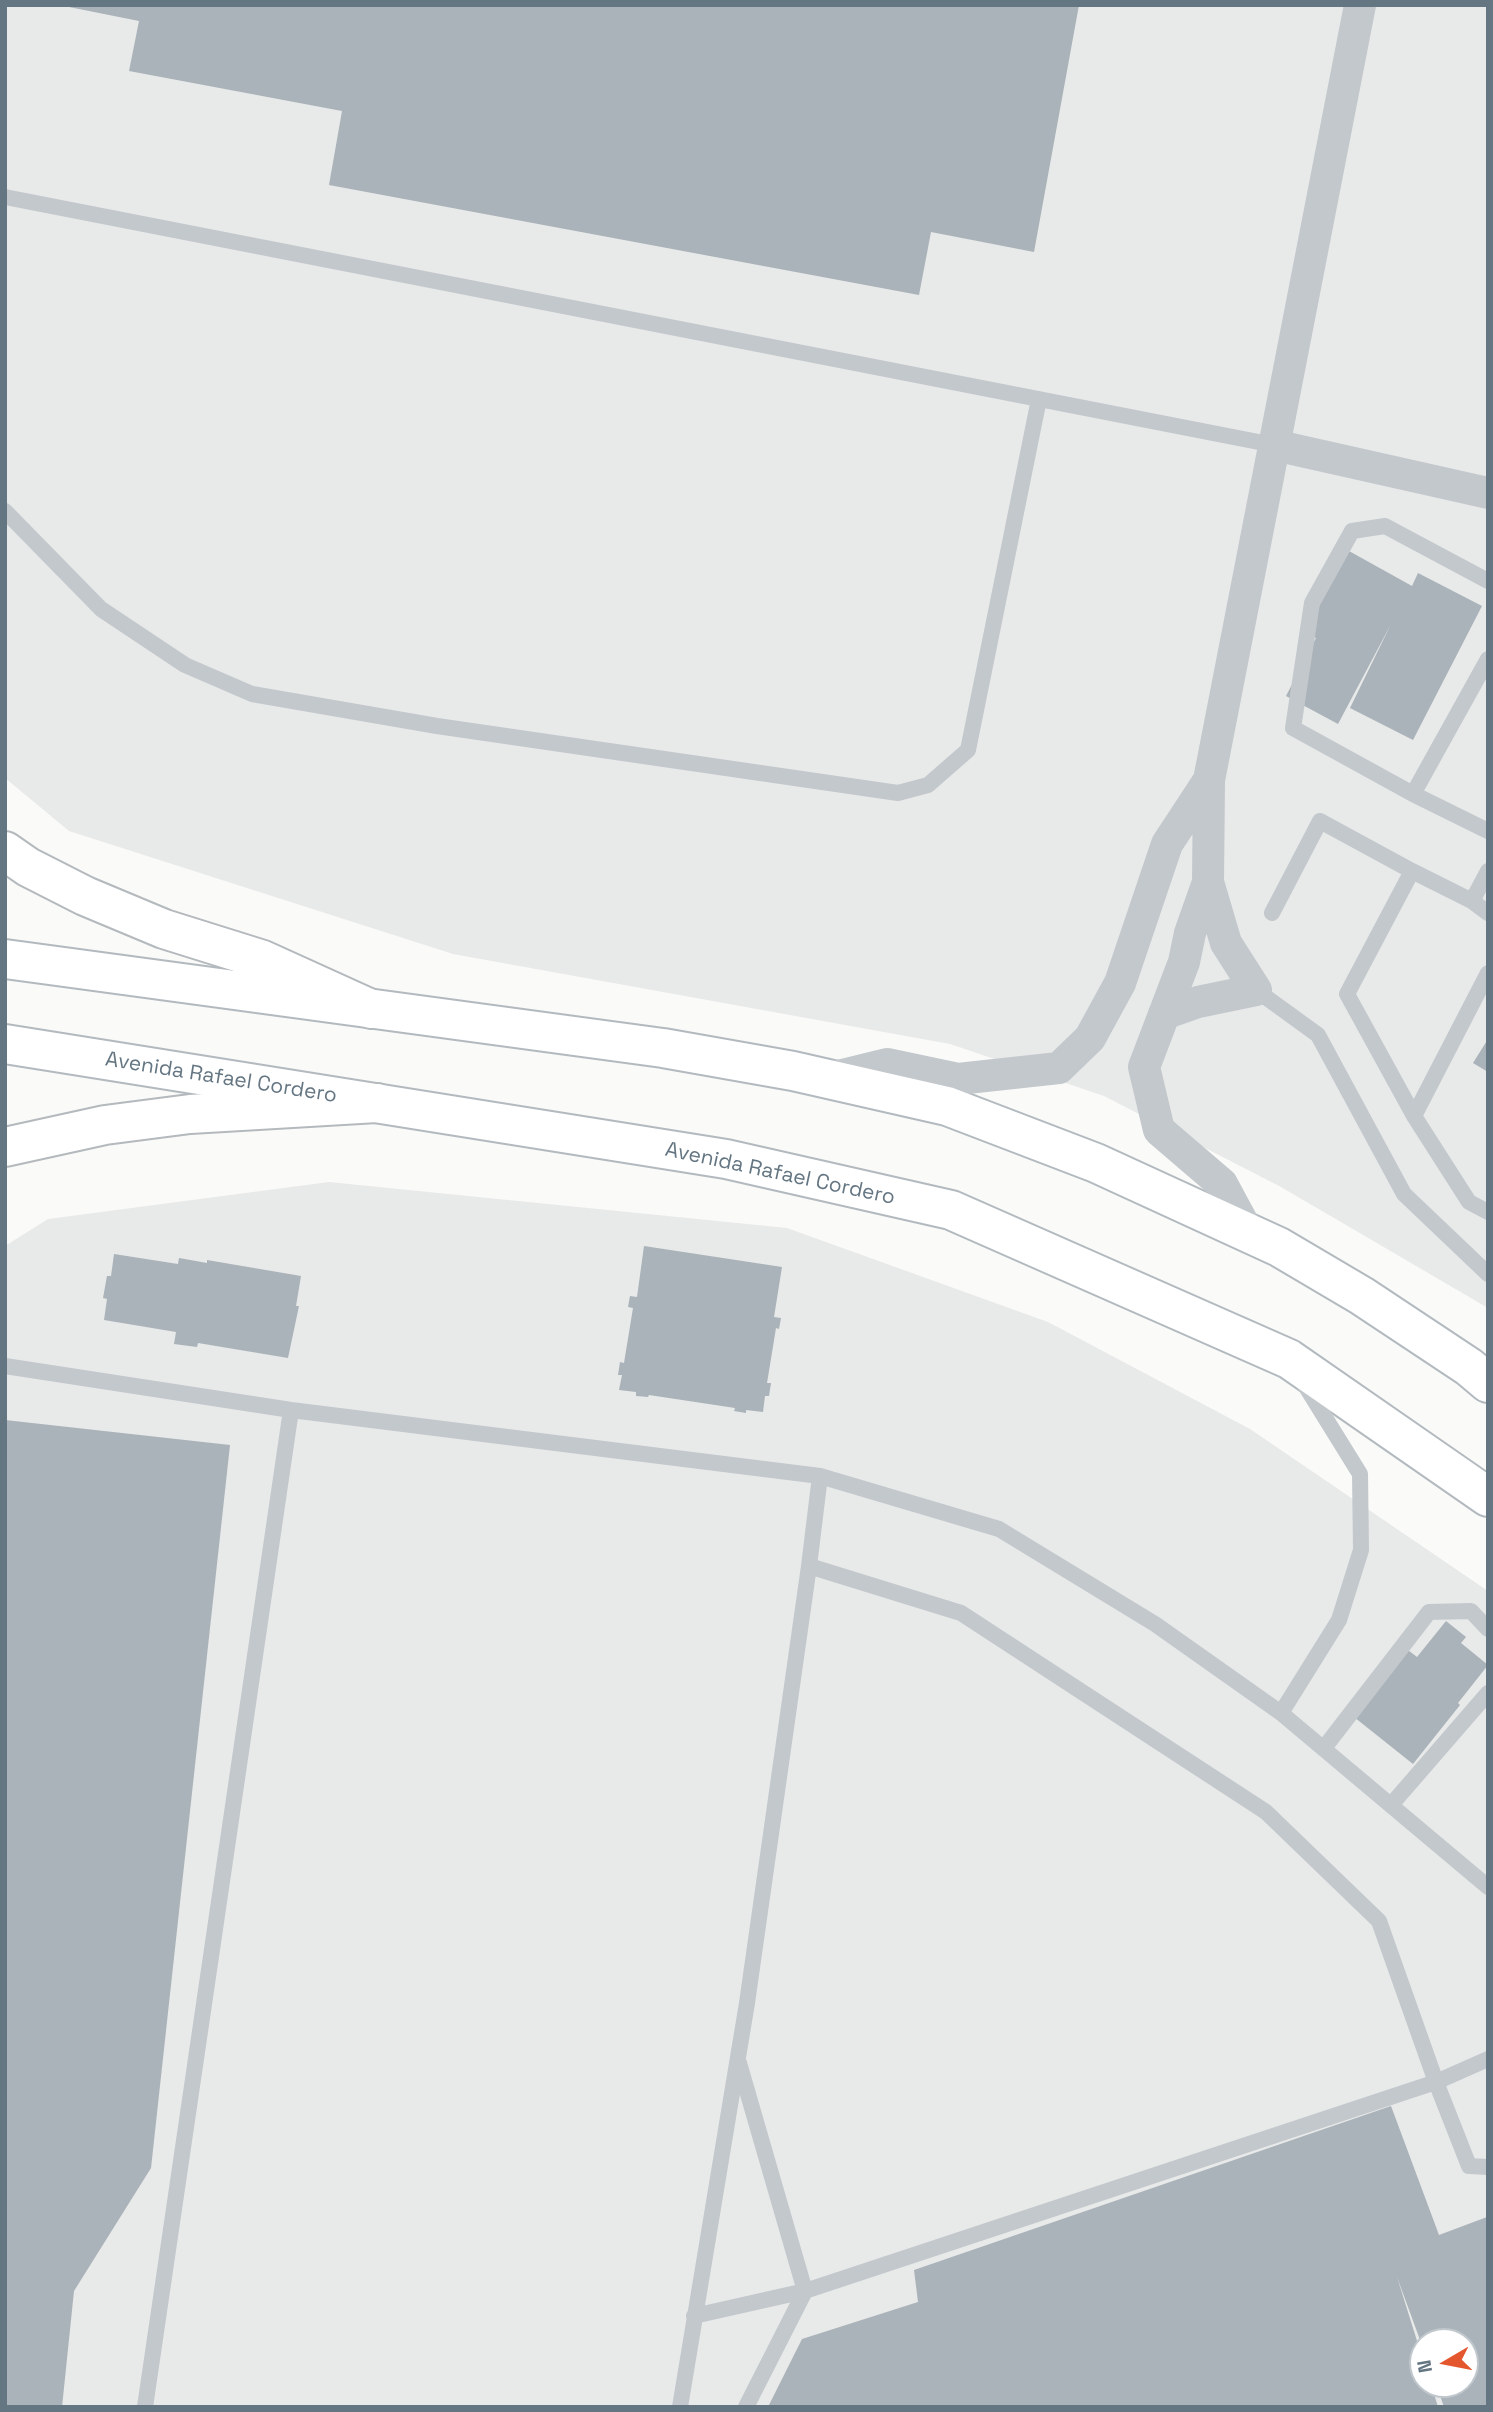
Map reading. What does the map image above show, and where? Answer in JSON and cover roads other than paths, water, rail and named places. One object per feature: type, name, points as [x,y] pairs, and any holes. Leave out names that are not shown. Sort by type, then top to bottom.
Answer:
[{"type":"main road","points":[[5,852],[85,896],[164,929],[263,960],[371,1009]]},
{"type":"main road","points":[[5,959],[663,1048],[828,1079],[960,1111],[1096,1163],[1279,1247],[1362,1296],[1469,1367],[1488,1383]]},
{"type":"main road","name":"Avenida Rafael Cordero","points":[[5,1044],[726,1159],[951,1210],[1289,1359],[1488,1497]]},
{"type":"main road","points":[[5,1147],[105,1125],[178,1116],[377,1103]]},
{"type":"street","points":[[1164,1014],[1198,1002],[1256,990],[1226,943],[1208,882],[1209,780],[1360,5]]},
{"type":"street","points":[[1274,445],[1488,493]]},
{"type":"street","points":[[828,1079],[887,1064],[958,1079],[1059,1068],[1090,1038],[1120,983],[1167,844],[1209,780]]},
{"type":"street","points":[[1208,882],[1190,933],[1184,962],[1144,1067],[1159,1130],[1222,1184],[1249,1234]]},
{"type":"lane","points":[[5,197],[1274,445]]},
{"type":"lane","points":[[5,511],[101,609],[185,665],[252,694],[437,726],[898,793],[929,785],[968,750],[1039,399]]},
{"type":"lane","points":[[1488,581],[1385,526],[1352,531],[1312,603],[1293,728],[1413,794],[1488,831]]},
{"type":"lane","points":[[1413,794],[1488,659]]},
{"type":"lane","points":[[1272,913],[1320,821],[1472,901],[1488,913]]},
{"type":"lane","points":[[1412,871],[1347,994],[1414,1116],[1469,1202],[1488,1212]]},
{"type":"lane","points":[[1472,901],[1488,871]]},
{"type":"lane","points":[[1414,1116],[1488,973]]},
{"type":"lane","points":[[1256,990],[1318,1035],[1404,1194],[1488,1274]]},
{"type":"lane","points":[[1281,1713],[1339,1620],[1361,1550],[1360,1474],[1289,1359]]},
{"type":"lane","points":[[5,1366],[291,1410],[820,1476],[999,1529],[1155,1624],[1281,1713],[1488,1887]]},
{"type":"lane","points":[[145,2407],[291,1410]]},
{"type":"lane","points":[[680,2407],[738,2059],[820,1476]]},
{"type":"lane","points":[[809,1566],[961,1613],[1266,1812],[1380,1921],[1436,2082],[1469,2166],[1488,2167]]},
{"type":"lane","points":[[1324,1748],[1429,1612],[1471,1611],[1488,1629]]},
{"type":"lane","points":[[1391,1805],[1488,1693]]},
{"type":"lane","points":[[738,2059],[805,2291],[746,2407]]},
{"type":"lane","points":[[694,2316],[805,2291],[1436,2082],[1488,2059]]}]
